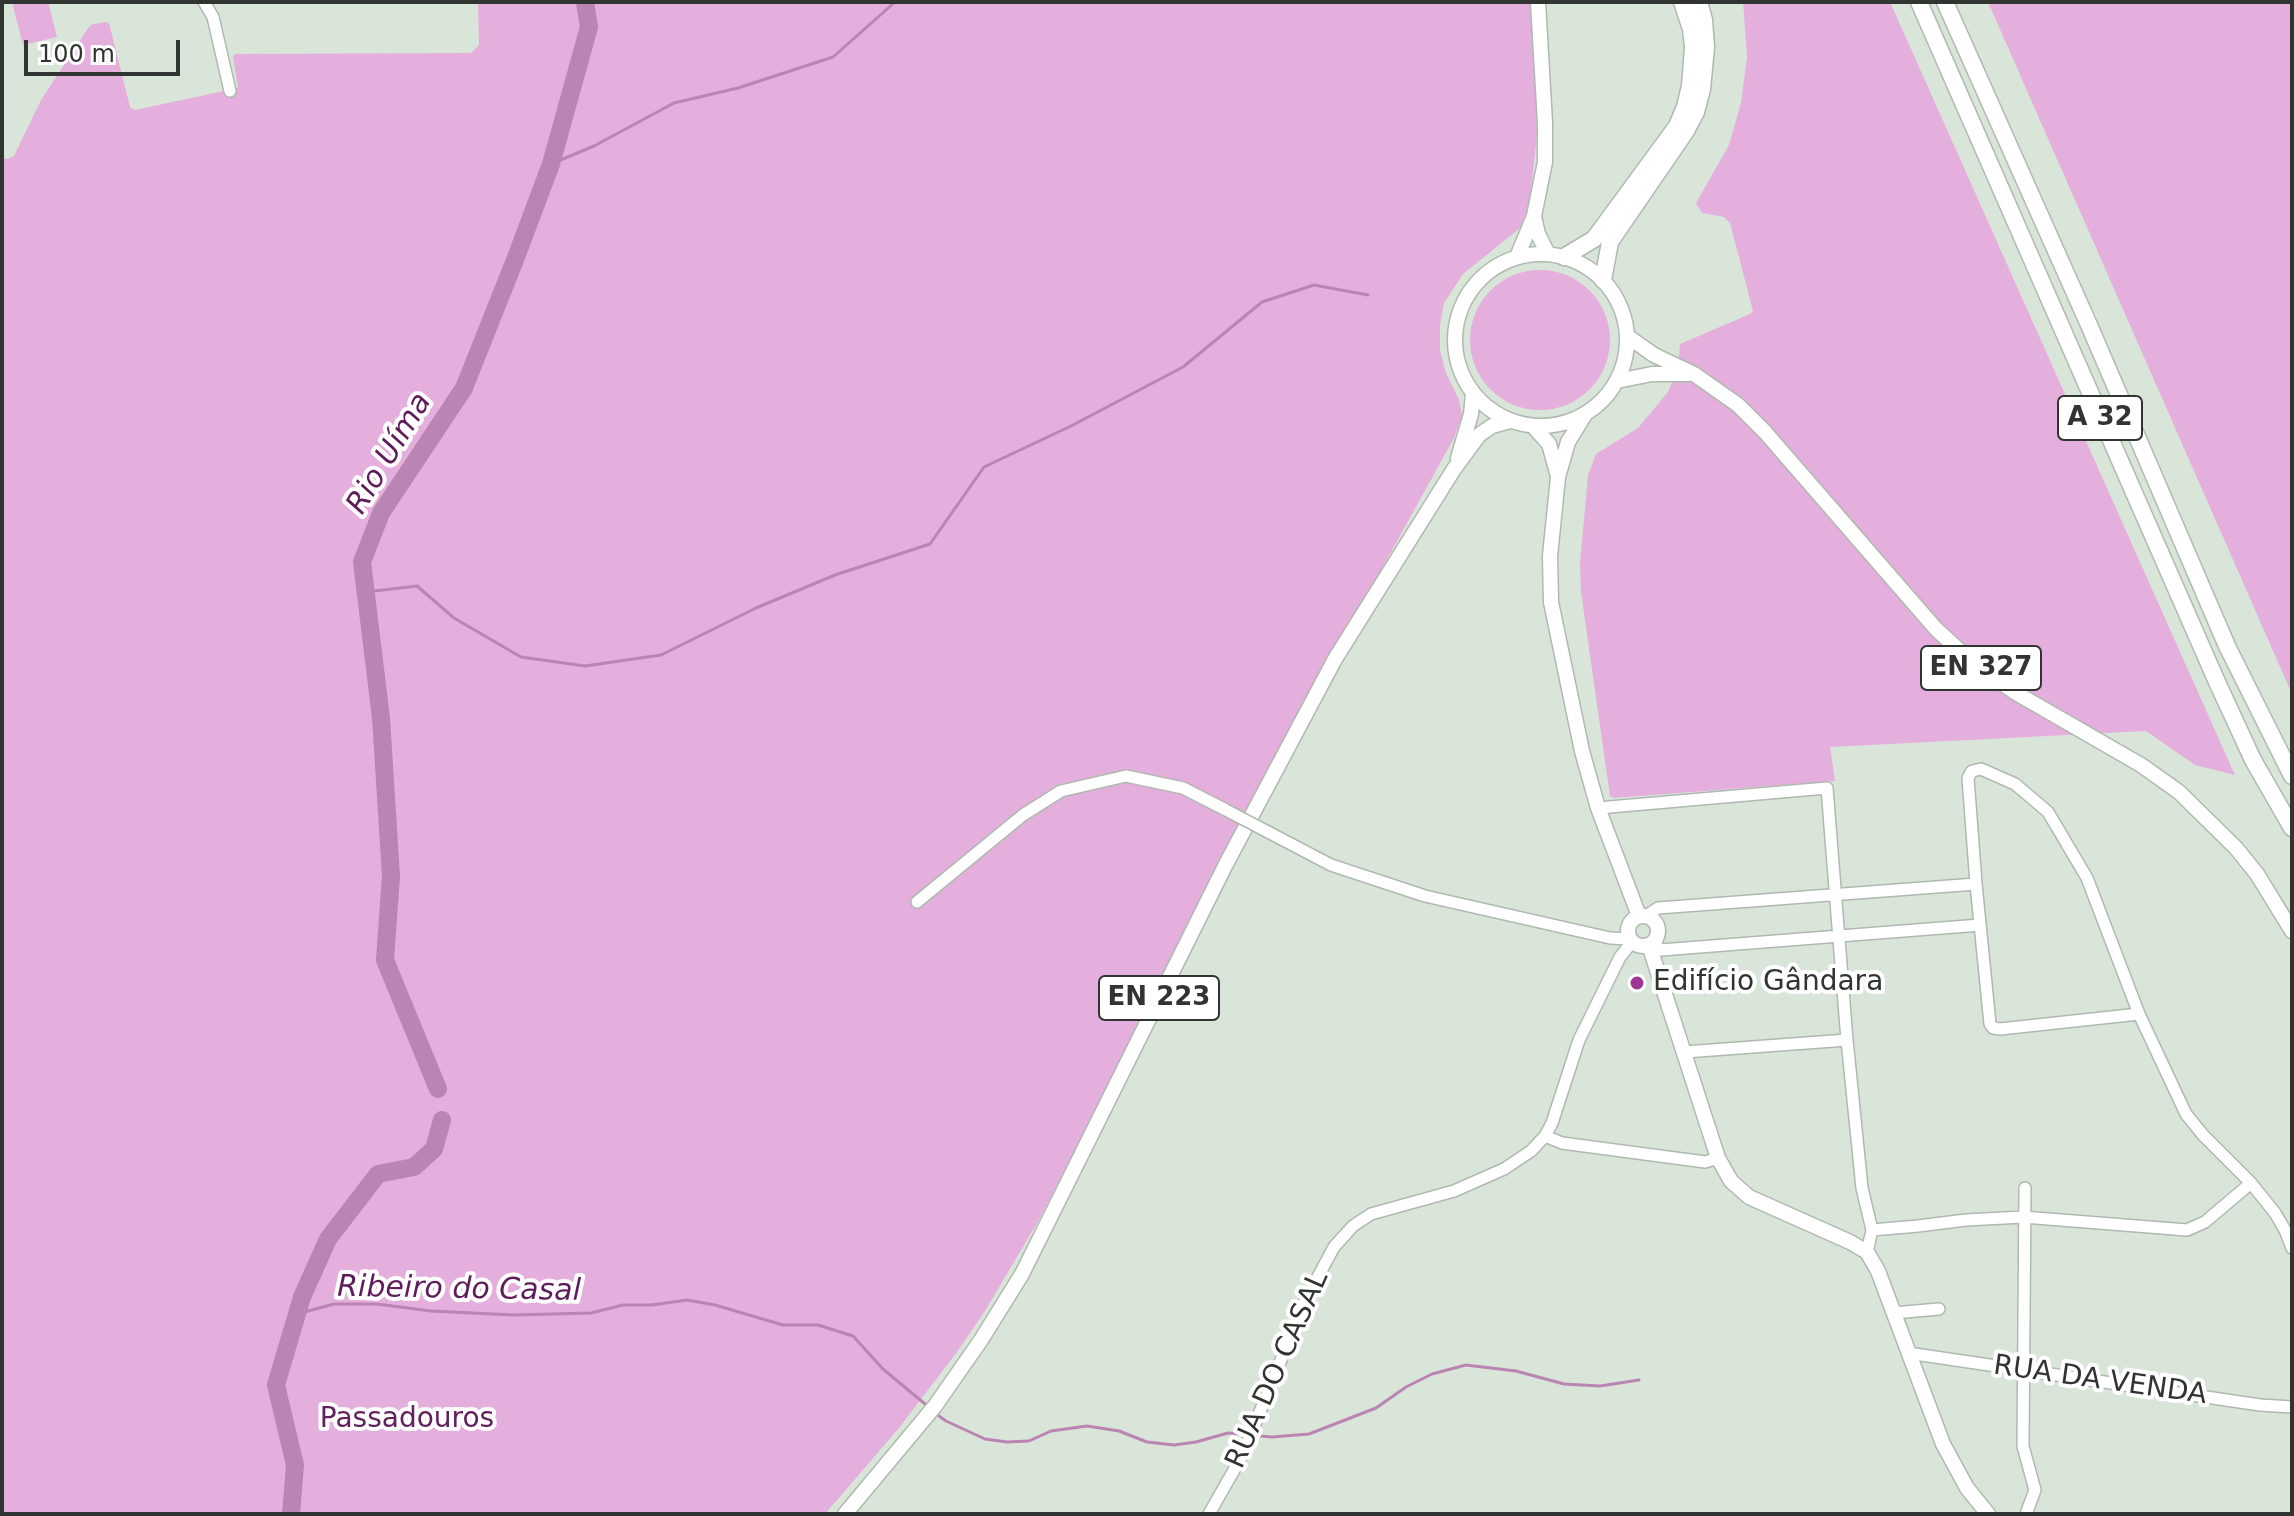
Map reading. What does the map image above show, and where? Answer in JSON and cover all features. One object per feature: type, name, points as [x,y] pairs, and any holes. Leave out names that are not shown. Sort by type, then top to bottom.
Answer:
[{"type":"highway","points":[[1556,256],[1594,239],[1677,126],[1690,86],[1693,47],[1682,2]]},
{"type":"highway","points":[[1603,280],[1610,242],[1696,112],[1702,89],[1706,47],[1699,2]]},
{"type":"highway","name":"A 32","points":[[1919,2],[2217,682],[2253,760],[2292,828]]},
{"type":"highway","name":"A 32","points":[[1945,2],[2227,646],[2292,776]]},
{"type":"main road","points":[[1517,257],[1534,216],[1545,162],[1538,2]]},
{"type":"main road","points":[[1534,216],[1538,234],[1556,256]]},
{"type":"main road","points":[[1556,256],[1591,270],[1603,280],[1620,306],[1627,336],[1623,367],[1617,381],[1598,405],[1585,414],[1560,424],[1533,426],[1510,421],[1484,405],[1473,394],[1455,352],[1454,336],[1461,306],[1478,281],[1490,270],[1517,257],[1556,256]]},
{"type":"main road","name":"EN 327","points":[[1627,336],[1654,355],[1694,374],[1738,405],[1936,629],[1973,663],[2016,693],[2141,765],[2195,806],[2257,874],[2292,931]]},
{"type":"main road","points":[[1617,381],[1652,374],[1694,374]]},
{"type":"main road","name":"EN 223","points":[[1454,469],[1467,429],[1473,394]]},
{"type":"main road","points":[[1585,414],[1568,442],[1558,477],[1550,556],[1551,602],[1582,751],[1598,808],[1642,916],[1654,921],[1658,930],[1651,944],[1718,1158],[1731,1181],[1749,1197],[1867,1252],[1878,1271],[1943,1444],[1955,1469],[1988,1514]]},
{"type":"main road","name":"EN 223","points":[[845,1514],[935,1406],[1022,1274],[1226,864],[1335,659],[1454,469],[1479,435],[1492,426],[1510,421]]},
{"type":"main road","points":[[1533,426],[1549,444],[1558,477]]},
{"type":"main road","points":[[1642,916],[1628,925],[1630,941],[1640,946],[1651,944]]},
{"type":"street","points":[[204,2],[213,17],[230,91]]},
{"type":"street","points":[[2139,1014],[1993,1028],[1989,1019],[1976,884],[1968,778],[1972,771],[1981,769],[2015,784],[2048,812],[2087,878],[2139,1014],[2186,1114],[2275,1213],[2292,1248]]},
{"type":"street","points":[[917,902],[1023,815],[1061,791],[1126,776],[1183,788],[1331,865],[1425,896],[1630,941]]},
{"type":"street","points":[[1598,808],[1827,788],[1862,1188],[1872,1230],[1867,1252]]},
{"type":"street","points":[[1642,916],[1658,908],[1976,884]]},
{"type":"street","points":[[1651,944],[1661,950],[1980,925]]},
{"type":"street","name":"RUA DO CASAL","points":[[1209,1514],[1242,1456],[1305,1301],[1334,1247],[1353,1226],[1371,1214],[1454,1191],[1504,1169],[1531,1151],[1552,1123],[1579,1040],[1630,941]]},
{"type":"street","points":[[1685,1052],[1847,1040]]},
{"type":"street","points":[[1545,1136],[1562,1143],[1705,1162],[1718,1158]]},
{"type":"street","points":[[1872,1230],[2023,1217],[2187,1230],[2205,1222],[2251,1183]]},
{"type":"street","points":[[2025,1188],[2023,1446],[2035,1490],[2026,1514]]},
{"type":"street","points":[[1893,1313],[1939,1309]]},
{"type":"street","name":"RUA DA VENDA","points":[[1908,1353],[2260,1405],[2292,1407]]},
{"type":"green space","points":[[12,2],[48,2],[57,37],[23,45]]},
{"type":"green space","name":"Passadouros","points":[[478,2],[1533,2],[1537,134],[1530,201],[1520,228],[1463,274],[1444,303],[1440,351],[1462,415],[1454,438],[1247,813],[1040,1218],[957,1352],[899,1428],[825,1514],[2,1514],[2,158],[14,156],[41,100],[93,24],[109,23],[130,107],[135,110],[238,88],[235,54],[471,53],[479,45]]},
{"type":"green space","points":[[1743,2],[1890,2],[2235,775],[2195,765],[2146,731],[1830,747],[1835,781],[1610,796],[1581,592],[1580,564],[1588,475],[1596,454],[1638,428],[1668,392],[1678,368],[1680,344],[1753,311],[1730,223],[1724,217],[1702,213],[1696,203],[1729,145],[1741,103],[1747,57]]},
{"type":"green space","points":[[1988,2],[2292,2],[2292,694]]},
{"type":"green space","points":[[1540,270],[1567,275],[1590,290],[1605,313],[1610,340],[1605,367],[1590,390],[1567,405],[1540,410],[1513,405],[1490,390],[1475,367],[1470,340],[1475,313],[1490,290],[1513,275]]},
{"type":"waterway","name":"Rio Uíma","points":[[438,1089],[385,960],[391,876],[381,718],[362,562],[381,513],[464,388],[515,260],[551,164],[589,27],[585,2]]},
{"type":"waterway","points":[[551,164],[594,146],[674,103],[738,88],[833,57],[895,2]]},
{"type":"waterway","points":[[366,592],[417,586],[454,618],[521,657],[585,666],[661,655],[756,608],[835,575],[930,544],[984,467],[1071,426],[1183,367],[1262,302],[1314,285],[1368,295]]},
{"type":"waterway","name":"Rio Uíma","points":[[291,1514],[295,1465],[276,1385],[302,1297],[328,1239],[378,1174],[414,1167],[434,1149],[442,1120]]},
{"type":"waterway","name":"Ribeiro do Casal","points":[[297,1314],[334,1304],[377,1304],[431,1311],[514,1315],[591,1313],[623,1305],[687,1300],[783,1325],[818,1325],[853,1336],[883,1369],[925,1404]]},
{"type":"waterway","name":"Ribeiro do Casal","points":[[1261,1436],[1309,1434],[1376,1408],[1432,1374],[1466,1365],[1516,1371],[1564,1384],[1600,1386],[1639,1380]]},
{"type":"waterway","name":"Ribeiro do Casal","points":[[939,1416],[985,1439],[1007,1442],[1029,1441],[1051,1431],[1087,1426],[1119,1431],[1147,1442],[1174,1445],[1228,1433],[1243,1434]]},
{"type":"place","name":"Edifício Gândara","points":[[1637,983]]}]
